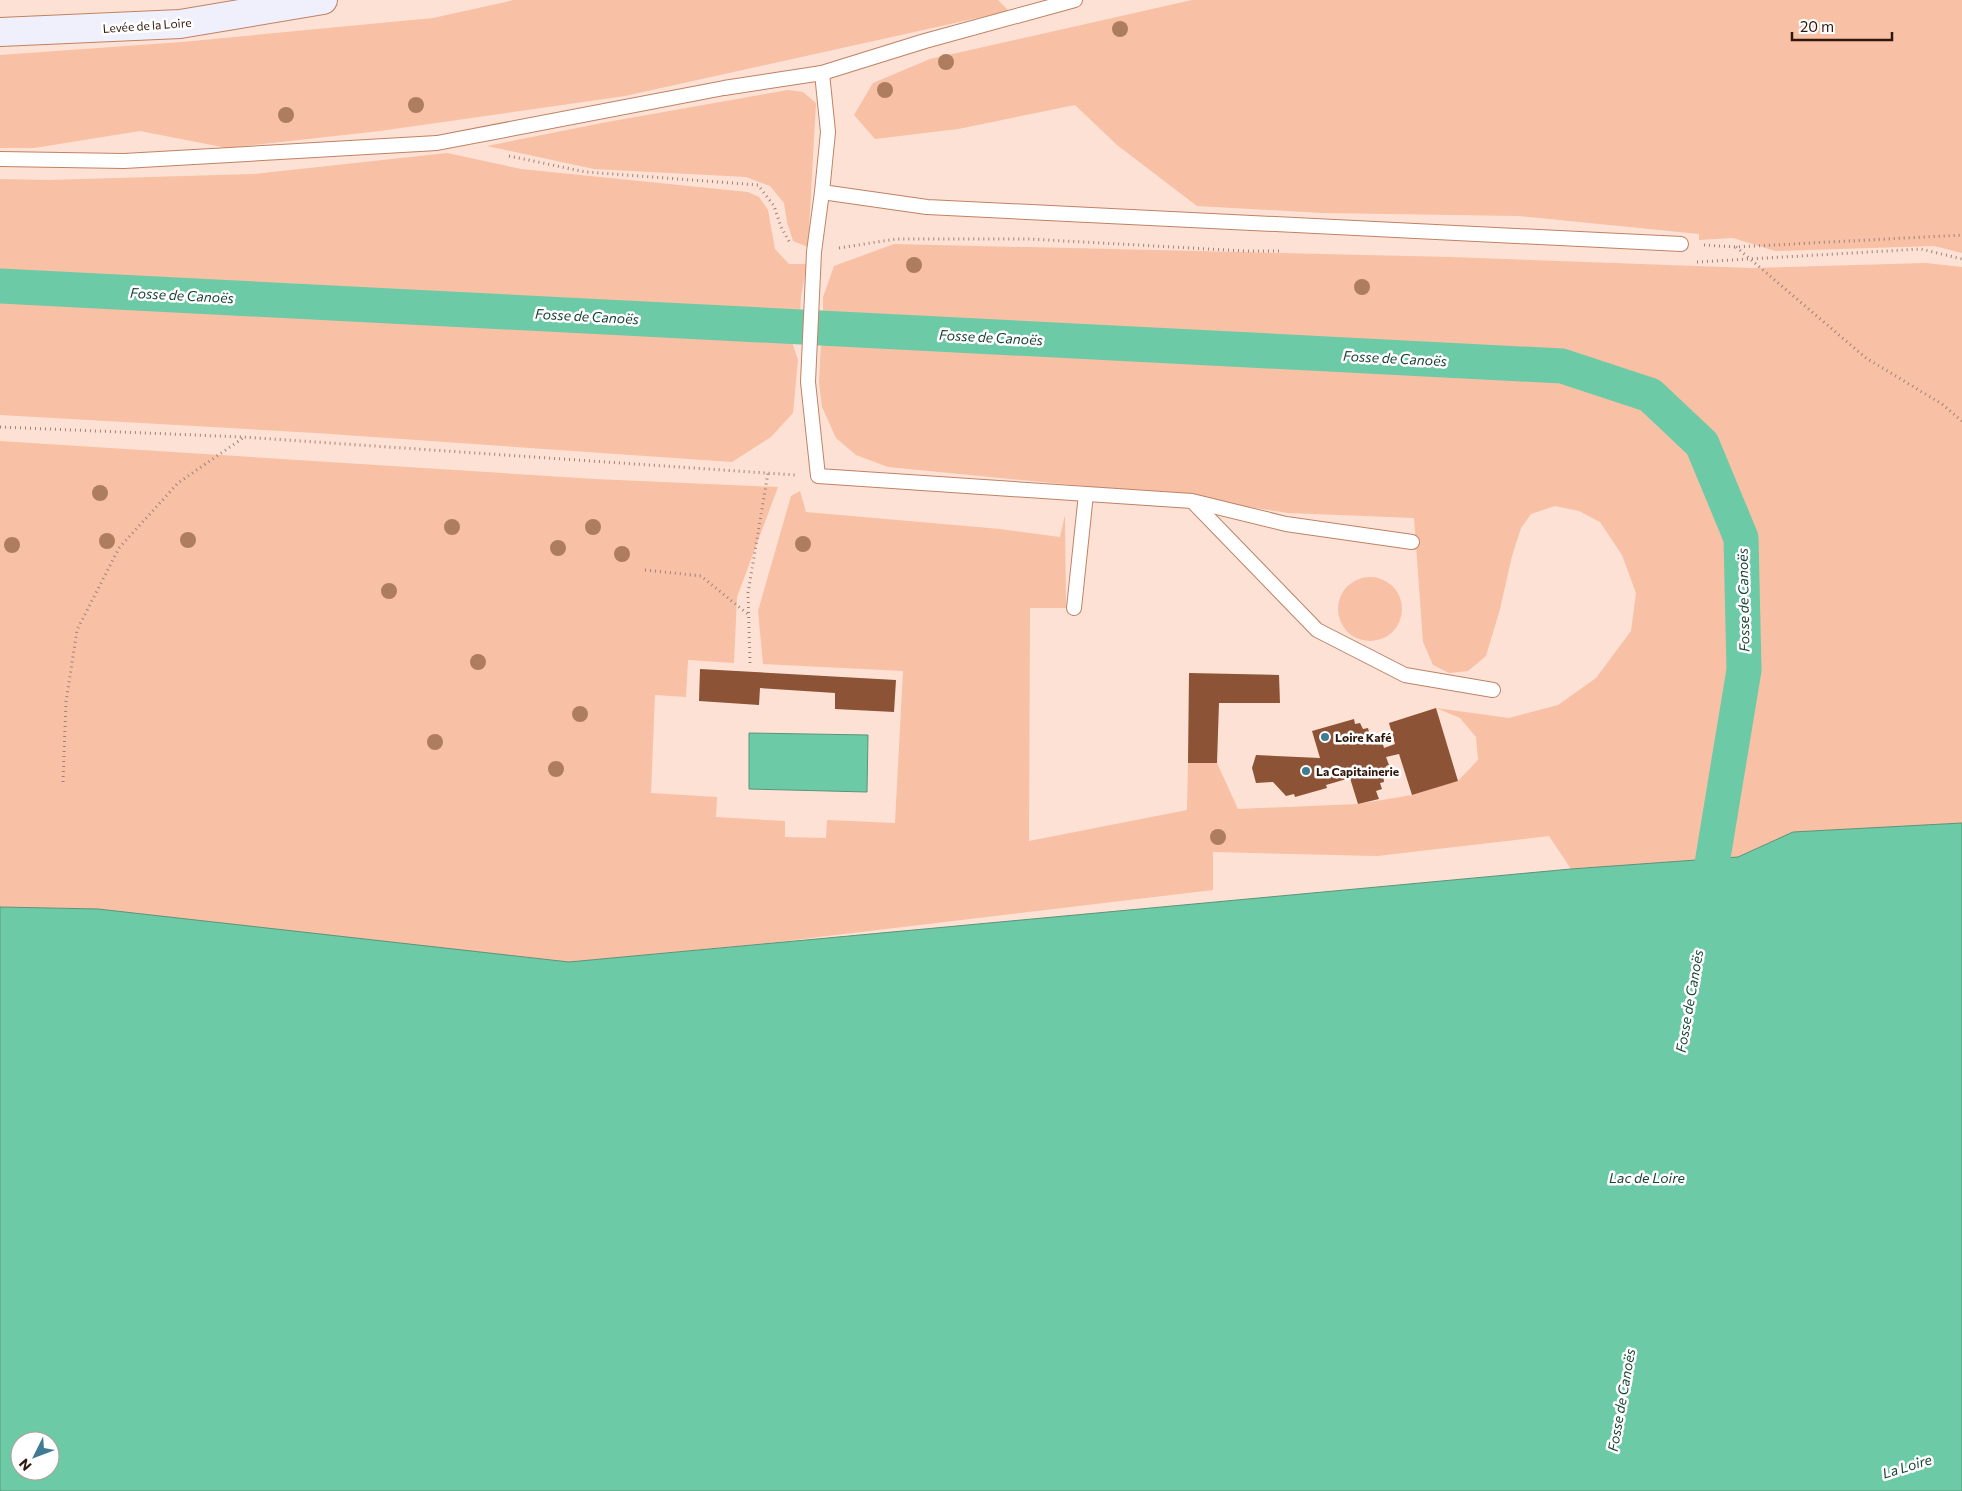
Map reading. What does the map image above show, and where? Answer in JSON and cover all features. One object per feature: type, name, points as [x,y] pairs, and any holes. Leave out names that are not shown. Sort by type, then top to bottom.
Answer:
[{"type":"main road","name":"Levée de la Loire","points":[[0,32],[180,24],[323,0]]},
{"type":"lane","points":[[0,159],[124,161],[437,143],[724,88],[822,73],[925,41],[1075,0]]},
{"type":"lane","points":[[822,73],[828,132],[814,252],[808,382],[818,476],[1192,502],[1286,524],[1412,542]]},
{"type":"lane","points":[[822,192],[927,207],[1680,244]]},
{"type":"lane","points":[[1074,608],[1086,494]]},
{"type":"lane","points":[[1192,502],[1317,630],[1405,674],[1494,690]]},
{"type":"path","points":[[508,156],[586,172],[758,185],[774,206],[781,227],[792,246],[814,252]]},
{"type":"path","points":[[1680,244],[1736,247],[1961,235]]},
{"type":"path","points":[[1736,247],[1866,358],[1942,404],[1962,421]]},
{"type":"path","points":[[0,428],[243,437],[818,476]]},
{"type":"path","points":[[63,782],[66,702],[77,630],[118,548],[178,483],[243,437]]},
{"type":"path","points":[[750,663],[748,593],[768,473]]},
{"type":"path","points":[[645,570],[700,576],[749,615]]},
{"type":"shaded area","points":[[514,0],[998,0],[1009,11],[625,96],[380,131],[227,148],[140,131],[34,148],[0,148],[0,55],[182,42],[433,18]]},
{"type":"shaded area","points":[[1192,0],[1962,0],[1962,253],[1934,246],[1775,251],[1733,238],[1699,240],[1699,234],[1519,216],[1322,213],[1197,206],[1117,145],[1075,105],[958,129],[875,139],[854,115],[873,83],[930,59]]},
{"type":"shaded area","points":[[788,90],[803,92],[816,103],[808,247],[793,241],[784,203],[770,186],[746,177],[594,169],[487,146],[607,122]]},
{"type":"shaded area","points":[[447,153],[521,169],[748,192],[759,197],[768,210],[775,249],[789,264],[807,264],[801,296],[800,315],[823,316],[823,297],[834,266],[894,244],[1451,257],[1751,268],[1926,263],[1962,267],[1962,823],[1793,832],[1738,857],[1571,869],[1549,836],[1377,856],[1213,852],[1213,890],[769,943],[569,962],[98,909],[0,907],[0,441],[595,479],[778,487],[737,597],[734,663],[688,660],[686,697],[655,695],[651,793],[717,797],[716,817],[785,821],[785,837],[826,838],[827,820],[895,823],[903,671],[763,664],[758,611],[791,496],[800,491],[806,512],[1000,529],[1060,537],[1065,515],[1066,608],[1030,608],[1029,841],[1187,810],[1188,763],[1217,763],[1238,809],[1358,804],[1412,795],[1458,781],[1478,760],[1476,737],[1460,718],[1436,708],[1509,718],[1558,705],[1596,678],[1631,631],[1636,593],[1622,555],[1600,522],[1579,511],[1555,506],[1531,514],[1521,528],[1486,656],[1468,671],[1449,673],[1433,665],[1423,642],[1414,518],[1288,513],[1165,494],[888,467],[856,455],[836,438],[822,407],[819,382],[821,343],[792,342],[798,360],[793,413],[771,437],[732,462],[316,433],[0,415],[0,179],[47,180],[253,174]]},
{"type":"shaded area","points":[[1370,577],[1388,583],[1396,591],[1402,609],[1396,627],[1388,635],[1370,641],[1352,635],[1344,627],[1338,609],[1344,591],[1352,583]]},
{"type":"water","points":[[749,733],[868,735],[867,792],[749,789]]},
{"type":"water","name":"Lac de Loire","points":[[1962,823],[1962,1491],[0,1491],[0,907],[98,909],[569,962],[1571,869],[1738,857],[1793,832]]},
{"type":"building","points":[[700,669],[896,680],[894,712],[835,709],[835,693],[760,688],[759,705],[699,701]]},
{"type":"building","points":[[1189,673],[1279,675],[1280,703],[1219,703],[1217,763],[1188,763]]},
{"type":"building","points":[[1436,708],[1458,781],[1412,795],[1399,754],[1386,757],[1389,765],[1386,766],[1387,772],[1383,773],[1384,782],[1380,783],[1382,789],[1376,791],[1379,799],[1358,804],[1350,778],[1326,785],[1327,788],[1295,797],[1294,794],[1286,796],[1273,782],[1256,783],[1252,768],[1256,755],[1320,758],[1312,731],[1354,719],[1355,724],[1360,723],[1363,729],[1368,728],[1370,736],[1375,735],[1378,742],[1382,741],[1384,748],[1395,744],[1389,723]]},
{"type":"waterway","name":"Fosse de Canoës","points":[[0,286],[1562,366],[1650,395],[1702,444],[1741,538],[1744,670],[1705,906]]},
{"type":"place","name":"Loire Kafé","points":[[1325,737]]},
{"type":"place","name":"La Capitainerie","points":[[1306,771]]},
{"type":"water label","name":"La Loire","points":[[1907,1466]]}]
